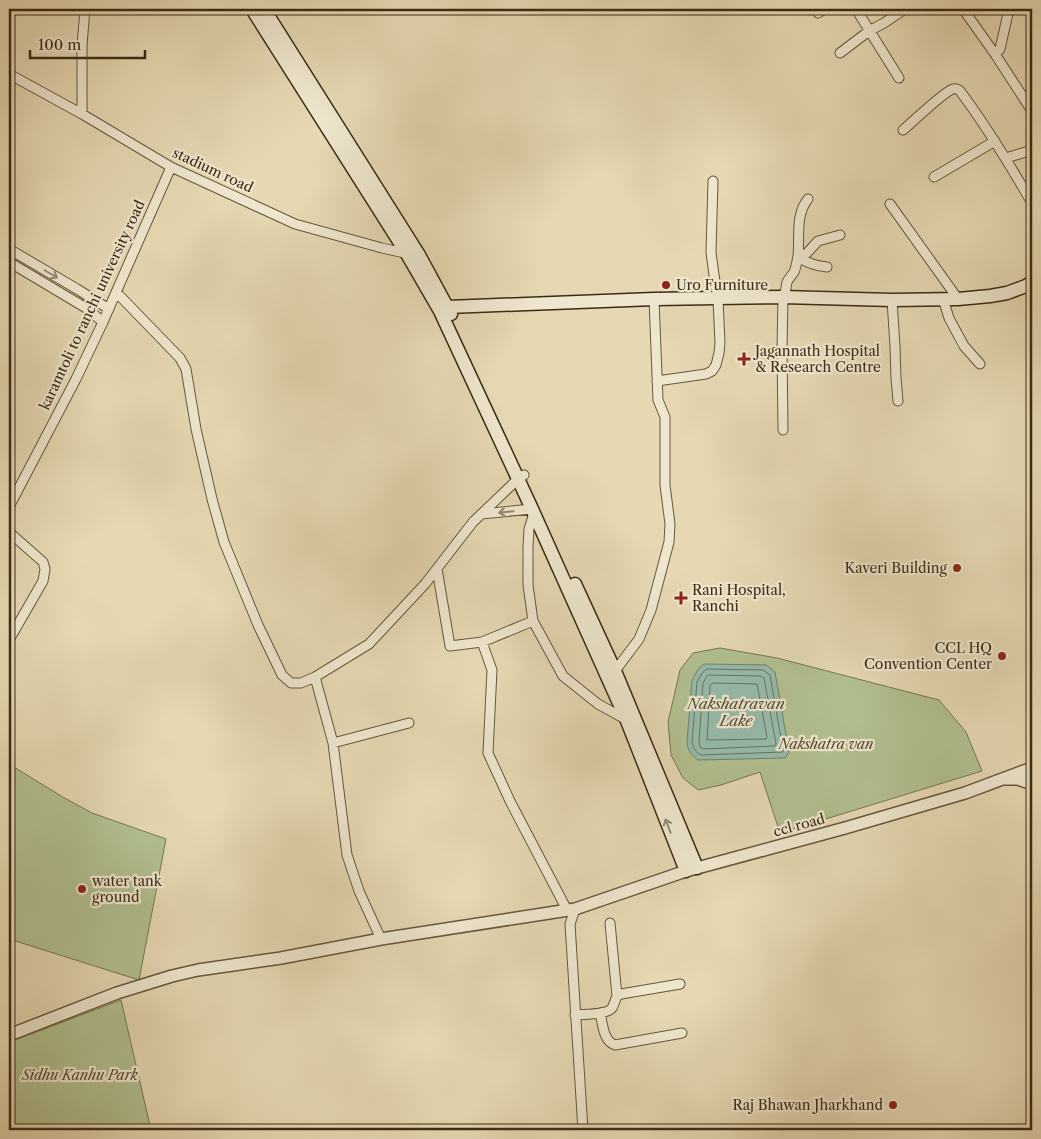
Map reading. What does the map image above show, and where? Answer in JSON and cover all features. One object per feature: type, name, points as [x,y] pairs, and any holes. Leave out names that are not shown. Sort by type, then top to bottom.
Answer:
[{"type":"main road","points":[[252,9],[413,254]]},
{"type":"main road","points":[[264,9],[413,254],[444,309],[611,672],[692,870]]},
{"type":"main road","points":[[444,309],[654,299],[784,297],[892,300],[958,299],[1008,293],[1032,282]]},
{"type":"main road","points":[[521,477],[533,511],[611,672],[627,720],[692,870]]},
{"type":"street","points":[[82,114],[82,45],[85,9]]},
{"type":"street","points":[[856,9],[899,78]]},
{"type":"street","points":[[840,53],[869,31],[905,9]]},
{"type":"street","points":[[963,9],[1032,111]]},
{"type":"street","points":[[995,54],[1000,49],[1009,9]]},
{"type":"street","name":"stadium road","points":[[9,74],[171,166],[295,224],[382,248],[413,254]]},
{"type":"street","points":[[904,130],[950,91],[955,89],[960,91],[1006,158],[1032,203]]},
{"type":"street","points":[[934,177],[995,141]]},
{"type":"street","points":[[1006,158],[1032,150]]},
{"type":"street","name":"karamtoli to ranchi university road","points":[[9,507],[103,322],[171,166]]},
{"type":"street","points":[[656,381],[706,374],[712,371],[716,365],[720,343],[718,299],[712,252],[713,181]]},
{"type":"street","points":[[782,430],[784,297],[788,280],[795,270],[798,256],[798,229],[804,205],[808,200]]},
{"type":"street","points":[[890,204],[958,299]]},
{"type":"street","points":[[798,256],[807,253],[818,241],[840,235]]},
{"type":"street","points":[[9,249],[109,309]]},
{"type":"street","points":[[798,256],[805,262],[827,267]]},
{"type":"street","points":[[9,262],[86,308],[103,322]]},
{"type":"street","points":[[116,292],[180,358],[186,369],[196,429],[224,542],[258,625],[282,675],[291,683],[301,683],[315,677],[369,644],[425,584],[472,522],[521,477]]},
{"type":"street","points":[[611,672],[639,639],[650,610],[669,542],[670,524],[665,485],[665,417],[658,400],[656,381],[654,299]]},
{"type":"street","points":[[942,299],[949,318],[964,346],[980,364]]},
{"type":"street","points":[[892,300],[898,401]]},
{"type":"street","points":[[481,514],[533,511],[528,546],[528,585],[533,621],[563,676],[598,704],[627,720]]},
{"type":"street","points":[[9,532],[43,562],[45,569],[42,580],[9,640]]},
{"type":"street","points":[[437,569],[450,646],[482,642],[533,621]]},
{"type":"street","points":[[482,642],[492,670],[488,753],[510,801],[571,909],[570,924],[583,1130]]},
{"type":"street","points":[[315,677],[333,743],[347,855],[359,891],[381,939]]},
{"type":"street","points":[[333,743],[409,723]]},
{"type":"street","points":[[1000,779],[1032,768]]},
{"type":"street","name":"ccl road","points":[[9,1035],[117,993],[172,976],[381,939],[571,909],[692,870],[965,793],[1000,779],[1018,780],[1032,784]]},
{"type":"street","points":[[575,1015],[600,1013],[611,1010],[613,1007],[617,996],[610,923]]},
{"type":"street","points":[[617,996],[680,984]]},
{"type":"street","points":[[600,1013],[606,1038],[615,1045],[682,1034]]},
{"type":"green space","name":"Nakshatra van","points":[[720,648],[777,658],[939,700],[966,732],[982,771],[780,833],[760,772],[721,785],[698,790],[683,778],[671,755],[668,722],[680,670],[693,653]]},
{"type":"green space","name":"water tank ground","points":[[9,764],[92,813],[166,839],[139,980],[9,939]]},
{"type":"green space","name":"Sidhu Kanhu Park","points":[[121,1000],[151,1130],[9,1130],[10,1042]]},
{"type":"water","name":"Nakshatravan Lake","points":[[704,664],[766,665],[775,672],[789,752],[785,758],[698,760],[692,754],[687,742],[692,680],[699,668]]},
{"type":"place","name":"Uro Furniture","points":[[666,285]]},
{"type":"place","name":"Jagannath Hospital & Research Centre","points":[[744,359]]},
{"type":"place","name":"Kaveri Building","points":[[957,568]]},
{"type":"place","name":"Rani Hospital, Ranchi","points":[[681,598]]},
{"type":"place","name":"CCL HQ Convention Center","points":[[1002,656]]},
{"type":"place","name":"water tank ground","points":[[82,889]]},
{"type":"place","name":"Raj Bhawan Jharkhand","points":[[893,1105]]}]
